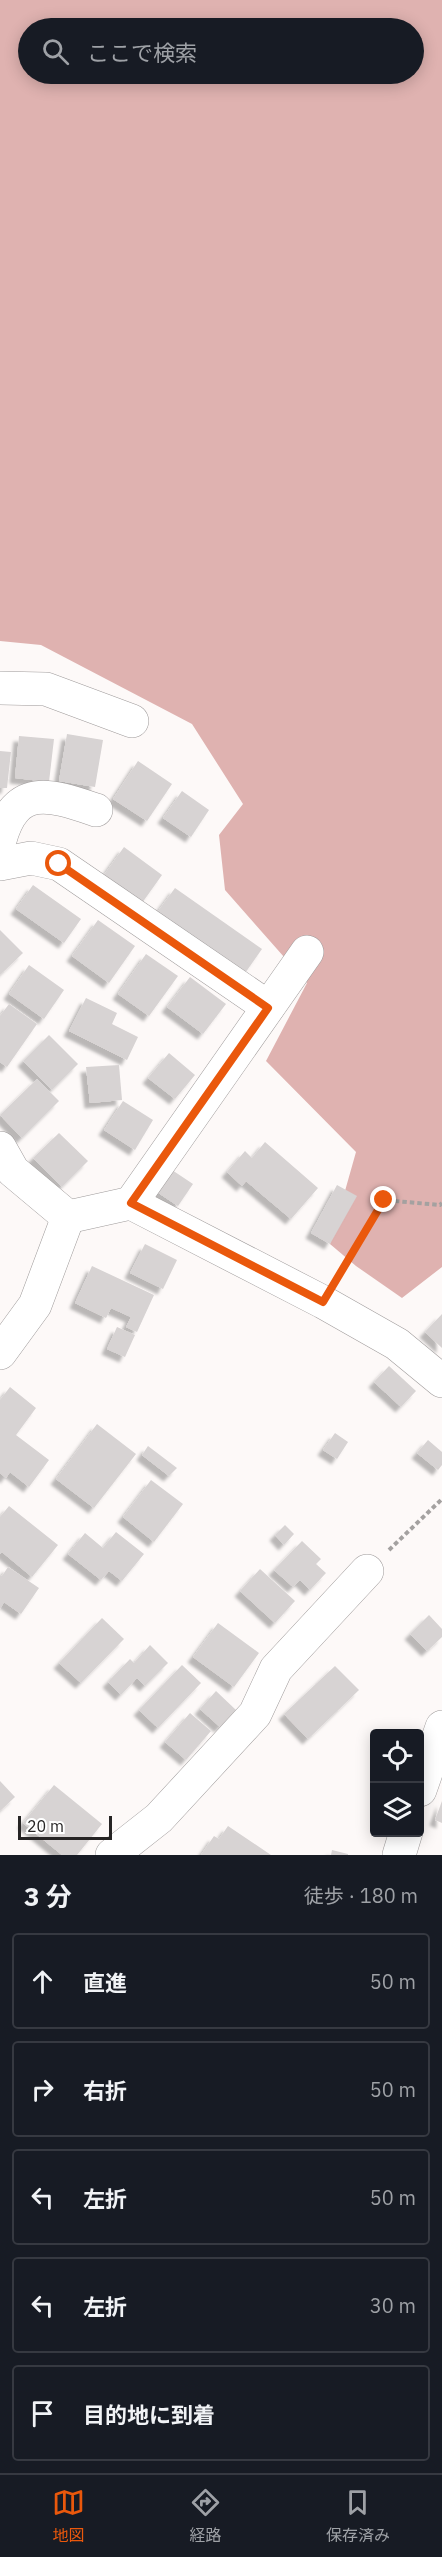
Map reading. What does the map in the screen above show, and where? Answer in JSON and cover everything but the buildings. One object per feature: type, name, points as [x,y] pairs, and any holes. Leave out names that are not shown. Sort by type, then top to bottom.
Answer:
[{"type":"street","points":[[0,688],[46,689],[132,721]]},
{"type":"street","points":[[2,826],[18,804],[33,799],[56,797],[96,810]]},
{"type":"street","points":[[0,864],[31,858],[59,864],[268,1008]]},
{"type":"street","points":[[131,1203],[307,952]]},
{"type":"street","points":[[0,1148],[13,1171],[68,1217]]},
{"type":"street","points":[[68,1217],[131,1203],[323,1302],[397,1344],[442,1381]]},
{"type":"street","points":[[0,1353],[35,1305],[68,1217]]},
{"type":"street","points":[[112,1855],[159,1818],[255,1714],[276,1670],[367,1571]]},
{"type":"street","points":[[422,1783],[442,1727]]},
{"type":"street","points":[[399,1855],[405,1837]]},
{"type":"path","points":[[323,1302],[384,1200],[442,1203]]},
{"type":"path","points":[[367,1571],[442,1499]]},
{"type":"shaded area","points":[[0,0],[442,0],[442,1267],[402,1298],[356,1266],[330,1244],[356,1152],[266,1061],[307,983],[225,890],[219,835],[243,804],[192,724],[41,645],[0,641]]},
{"type":"route","points":[[59,864],[268,1008],[131,1203],[323,1302],[384,1200]]}]
